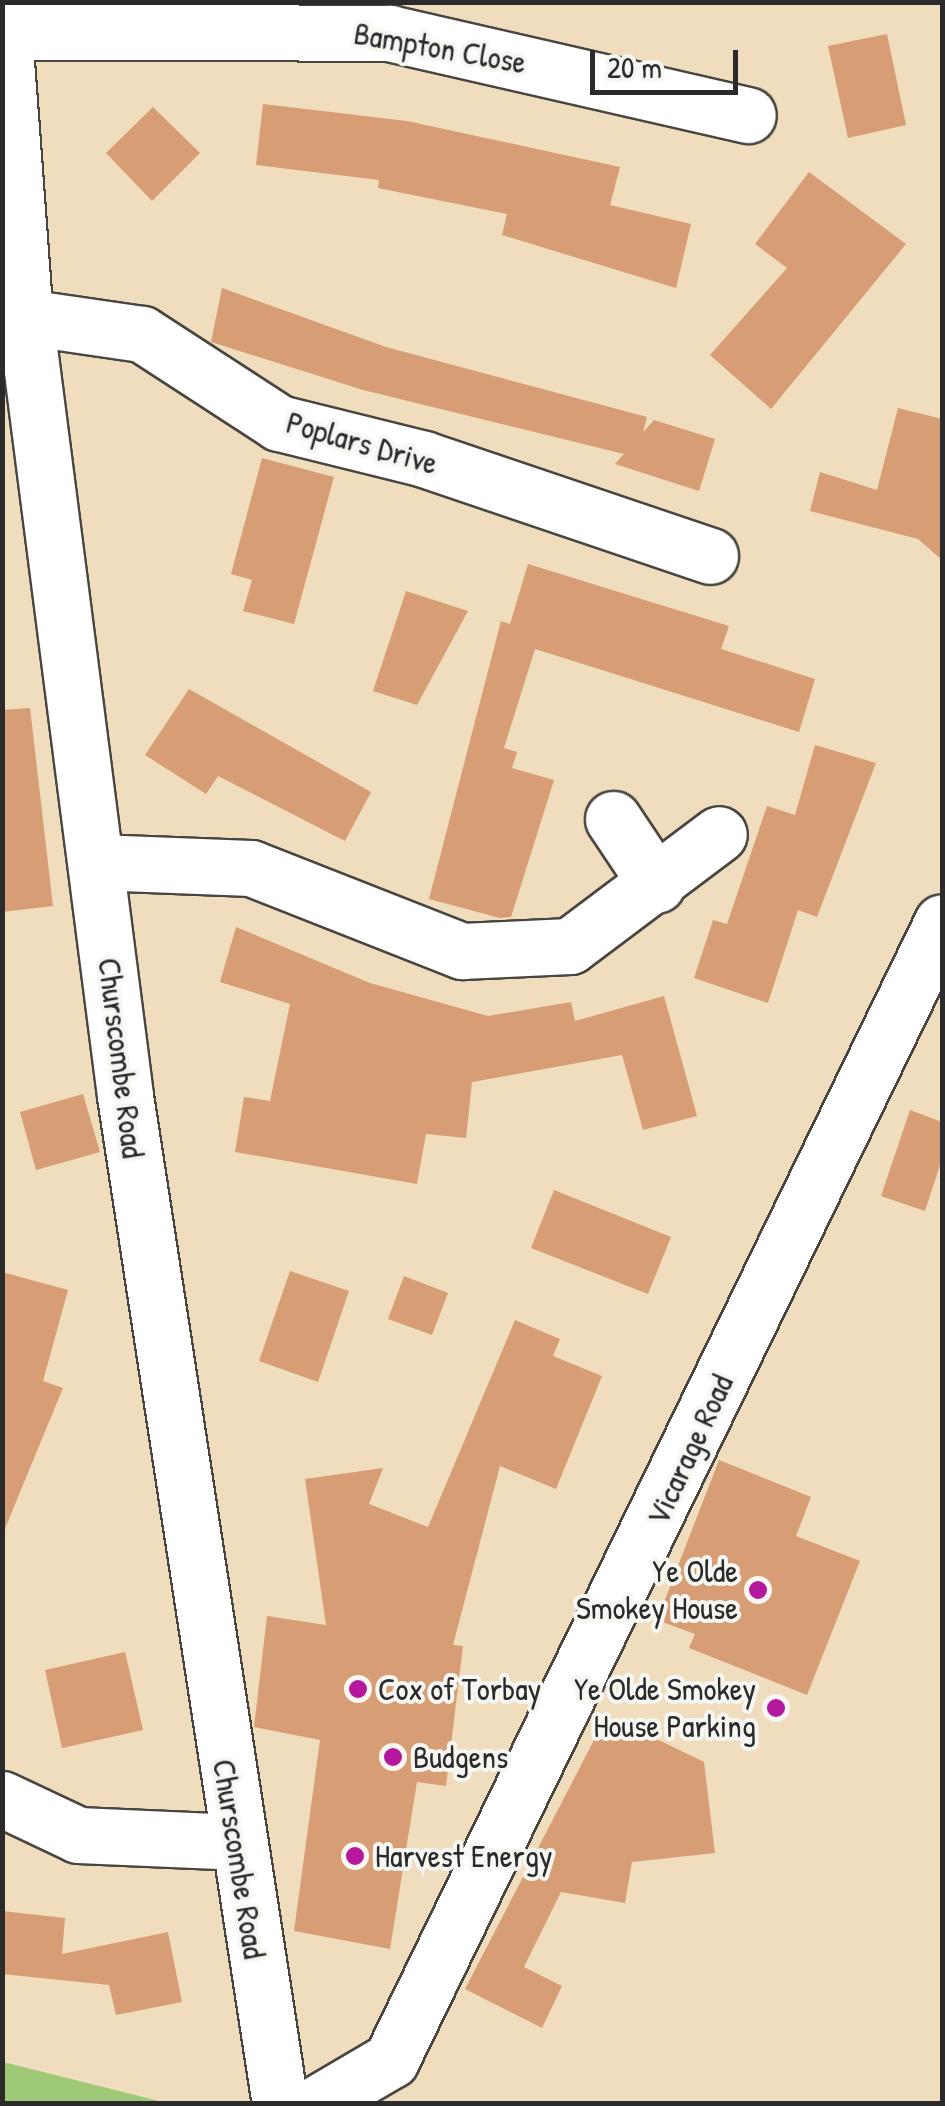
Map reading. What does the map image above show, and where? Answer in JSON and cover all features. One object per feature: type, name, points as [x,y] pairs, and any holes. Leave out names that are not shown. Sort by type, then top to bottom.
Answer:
[{"type":"street","name":"Bampton Close","points":[[4,20],[389,33],[748,116]]},
{"type":"street","name":"Churscombe Road","points":[[4,20],[25,317],[96,862],[236,1842],[280,2104]]},
{"type":"street","name":"Poplars Drive","points":[[25,317],[142,334],[280,423],[424,459],[710,556]]},
{"type":"street","points":[[612,819],[658,885]]},
{"type":"street","points":[[96,862],[251,868],[462,951],[570,946],[658,885],[719,834]]},
{"type":"street","name":"Vicarage Road","points":[[316,2104],[392,2060],[938,938]]},
{"type":"street","points":[[2,1799],[78,1835],[236,1842]]},
{"type":"green space","points":[[3,2062],[167,2103],[3,2103]]},
{"type":"building","points":[[887,34],[906,125],[848,138],[828,46]]},
{"type":"building","points":[[263,104],[407,121],[620,167],[610,205],[691,224],[676,288],[502,235],[507,214],[378,188],[379,180],[256,165]]},
{"type":"building","points":[[153,107],[200,153],[152,201],[106,153]]},
{"type":"building","points":[[809,172],[906,244],[771,409],[710,355],[787,268],[755,244]]},
{"type":"building","points":[[222,288],[386,347],[647,417],[643,432],[654,420],[715,439],[699,491],[615,464],[624,454],[363,390],[211,342]]},
{"type":"building","points":[[898,408],[942,419],[942,560],[918,539],[810,511],[820,472],[877,490]]},
{"type":"building","points":[[262,458],[334,477],[294,624],[243,611],[252,580],[231,574]]},
{"type":"building","points":[[528,564],[729,626],[721,649],[815,679],[799,732],[535,649],[504,748],[517,752],[512,768],[554,780],[511,917],[500,918],[429,899],[501,621],[510,624]]},
{"type":"building","points":[[406,591],[468,611],[417,705],[373,691]]},
{"type":"building","points":[[189,689],[371,792],[345,841],[218,776],[206,794],[145,755]]},
{"type":"building","points":[[30,708],[53,906],[2,912],[2,710]]},
{"type":"building","points":[[815,745],[876,763],[817,917],[798,910],[768,1003],[694,978],[713,920],[727,924],[767,806],[795,815]]},
{"type":"building","points":[[236,927],[370,983],[488,1016],[571,1002],[575,1021],[664,996],[697,1116],[643,1130],[622,1055],[472,1082],[466,1138],[426,1134],[417,1184],[235,1152],[244,1097],[270,1101],[290,1004],[220,982]]},
{"type":"building","points":[[83,1094],[100,1152],[36,1170],[20,1112]]},
{"type":"building","points":[[910,1110],[942,1122],[942,1159],[925,1211],[881,1196]]},
{"type":"building","points":[[554,1190],[671,1237],[648,1294],[531,1248]]},
{"type":"building","points":[[290,1271],[349,1291],[318,1382],[259,1361]]},
{"type":"building","points":[[2,1272],[68,1290],[43,1381],[63,1388],[4,1531]]},
{"type":"building","points":[[404,1276],[448,1293],[432,1335],[388,1319]]},
{"type":"building","points":[[515,1320],[560,1339],[553,1356],[602,1376],[556,1489],[500,1466],[453,1645],[463,1646],[446,1786],[417,1782],[390,1949],[294,1931],[320,1740],[254,1727],[267,1616],[326,1625],[305,1479],[383,1468],[369,1504],[428,1527]]},
{"type":"building","name":"Ye Olde Smokey House","points":[[719,1460],[811,1497],[796,1536],[860,1561],[807,1695],[689,1648],[695,1634],[657,1620]]},
{"type":"building","points":[[125,1652],[143,1730],[62,1748],[45,1670]]},
{"type":"building","points":[[607,1715],[704,1762],[715,1853],[632,1862],[625,1903],[561,1892],[524,1967],[562,1986],[542,2028],[465,1989]]},
{"type":"building","points":[[2,1911],[65,1918],[62,1954],[168,1932],[182,2002],[116,2015],[109,1985],[2,1974]]},
{"type":"place","name":"Ye Olde Smokey House","points":[[758,1590]]},
{"type":"place","name":"Cox of Torbay","points":[[358,1689]]},
{"type":"place","name":"Ye Olde Smokey House Parking","points":[[776,1708]]},
{"type":"place","name":"Budgens","points":[[393,1757]]},
{"type":"place","name":"Harvest Energy","points":[[355,1856]]}]
